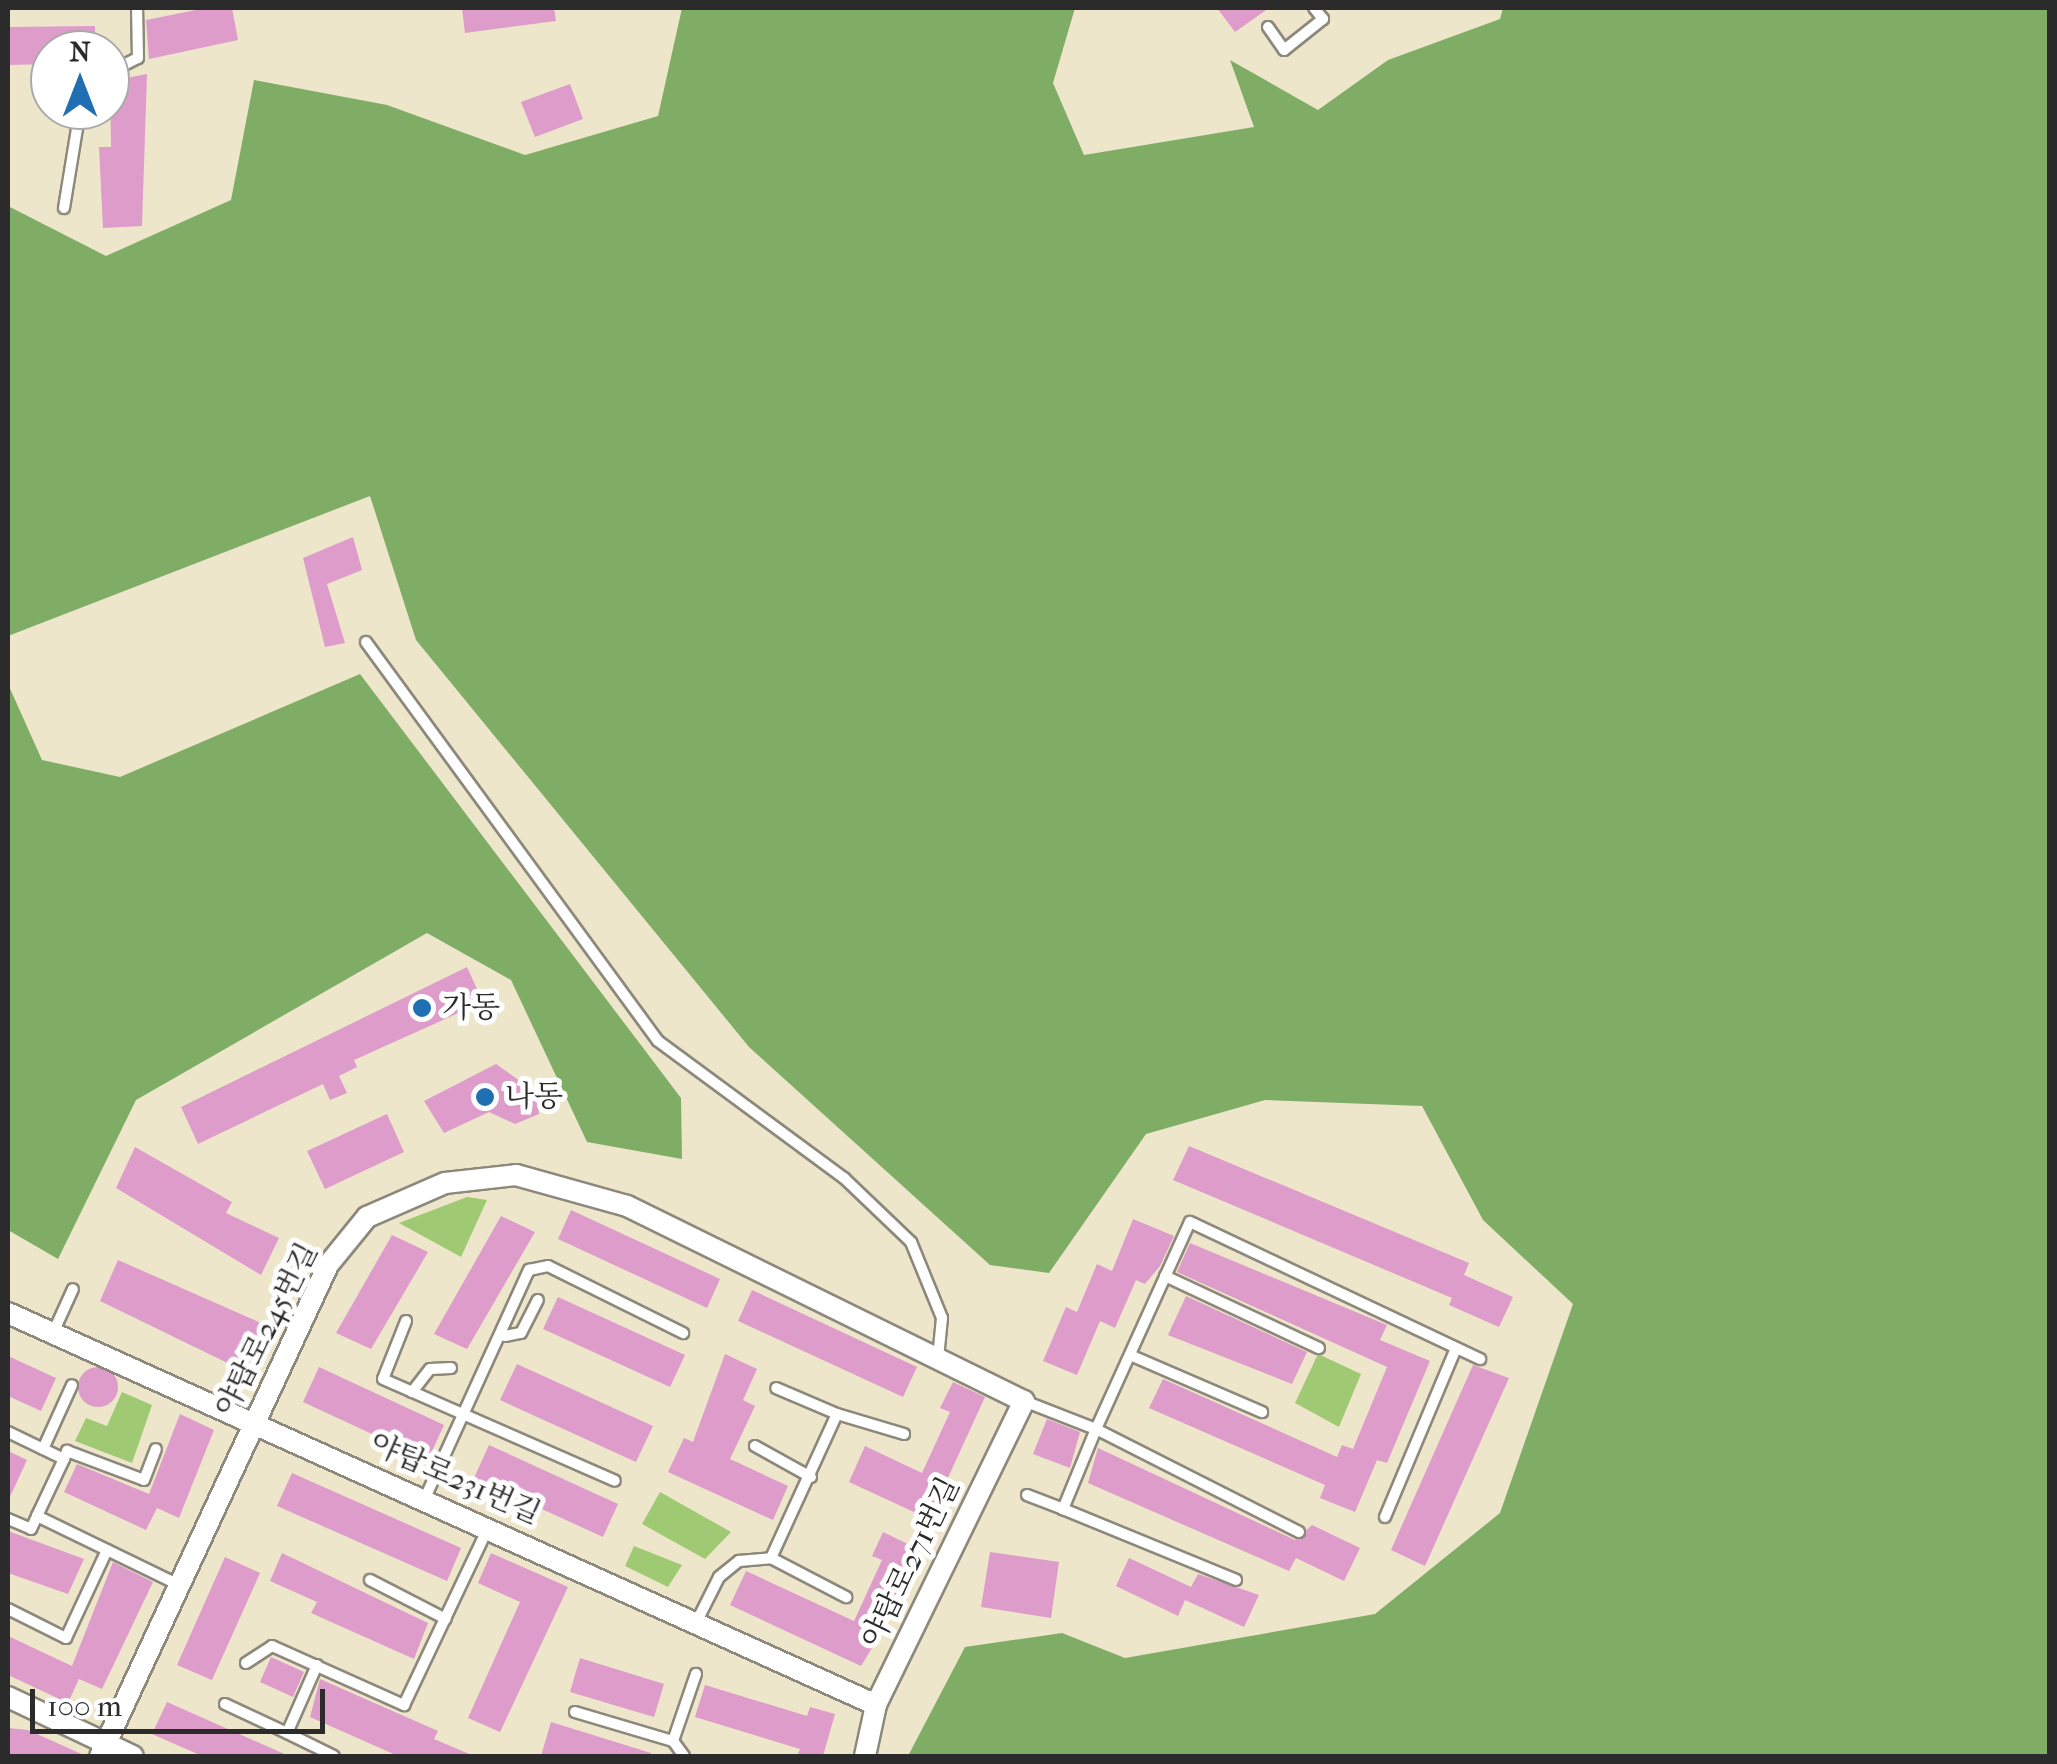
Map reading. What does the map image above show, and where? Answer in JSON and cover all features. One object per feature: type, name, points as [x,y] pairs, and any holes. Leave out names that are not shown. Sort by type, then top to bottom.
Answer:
[{"type":"street","name":"야탑로245번길","points":[[103,1750],[328,1266],[367,1217],[445,1182],[516,1175],[627,1206],[1024,1401]]},
{"type":"street","name":"야탑로231번길","points":[[8,1313],[697,1620],[876,1705]]},
{"type":"street","name":"야탑로271번길","points":[[865,1756],[876,1705],[1024,1401]]},
{"type":"street","points":[[8,1697],[103,1750],[133,1756]]},
{"type":"lane","points":[[130,62],[138,58],[137,8]]},
{"type":"lane","points":[[1268,27],[1284,50],[1323,20],[1314,8]]},
{"type":"lane","points":[[64,208],[77,130]]},
{"type":"lane","points":[[366,642],[658,1041],[844,1178],[911,1242],[942,1318],[938,1359]]},
{"type":"lane","points":[[1063,1508],[1190,1222],[1480,1359]]},
{"type":"lane","points":[[424,1498],[538,1266],[682,1333]]},
{"type":"lane","points":[[1165,1276],[1318,1348]]},
{"type":"lane","points":[[53,1334],[73,1289]]},
{"type":"lane","points":[[505,1336],[521,1333],[538,1300]]},
{"type":"lane","points":[[406,1322],[382,1379],[615,1482]]},
{"type":"lane","points":[[1384,1517],[1456,1348]]},
{"type":"lane","points":[[1130,1355],[1262,1412]]},
{"type":"lane","points":[[412,1392],[430,1369],[451,1368]]},
{"type":"lane","points":[[43,1449],[72,1385]]},
{"type":"lane","points":[[776,1388],[836,1414],[904,1434]]},
{"type":"lane","points":[[1024,1401],[1096,1429],[1300,1532]]},
{"type":"lane","points":[[771,1558],[836,1414]]},
{"type":"lane","points":[[8,1432],[64,1459]]},
{"type":"lane","points":[[755,1446],[811,1476]]},
{"type":"lane","points":[[8,1519],[31,1529],[67,1451],[144,1480],[156,1449]]},
{"type":"lane","points":[[1028,1494],[1236,1580]]},
{"type":"lane","points":[[38,1516],[180,1586]]},
{"type":"lane","points":[[246,1663],[272,1646],[404,1705],[489,1527]]},
{"type":"lane","points":[[8,1609],[66,1638],[107,1550]]},
{"type":"lane","points":[[697,1620],[719,1577],[740,1561],[771,1558],[846,1597]]},
{"type":"lane","points":[[370,1580],[446,1619]]},
{"type":"lane","points":[[286,1733],[317,1665]]},
{"type":"lane","points":[[673,1741],[696,1674]]},
{"type":"lane","points":[[225,1704],[334,1756]]},
{"type":"lane","points":[[575,1712],[673,1741],[684,1756]]},
{"type":"green space","points":[[682,8],[1075,8],[1053,83],[1084,155],[1254,127],[1230,60],[1318,110],[1388,60],[1500,19],[1503,8],[2049,8],[2049,1756],[908,1756],[965,1647],[1062,1633],[1125,1658],[1375,1614],[1500,1513],[1573,1304],[1483,1220],[1422,1106],[1265,1100],[1146,1134],[1049,1273],[990,1265],[749,1047],[416,640],[370,496],[8,636],[8,206],[106,256],[231,200],[254,80],[387,105],[525,155],[658,116]]},
{"type":"green space","points":[[360,674],[681,1098],[682,1159],[587,1142],[511,980],[427,933],[136,1100],[58,1259],[8,1230],[8,684],[42,760],[120,777]]},
{"type":"green space","points":[[467,1197],[487,1200],[461,1257],[399,1223]]},
{"type":"green space","points":[[1318,1354],[1361,1374],[1339,1427],[1295,1403]]},
{"type":"green space","points":[[122,1392],[152,1405],[132,1463],[75,1441],[86,1418],[107,1426]]},
{"type":"green space","points":[[660,1492],[731,1532],[705,1559],[642,1524]]},
{"type":"green space","points":[[634,1546],[682,1565],[668,1587],[625,1566]]},
{"type":"building","points":[[206,8],[232,8],[238,40],[149,59],[146,20]]},
{"type":"building","points":[[462,8],[554,8],[556,21],[465,33]]},
{"type":"building","points":[[1217,8],[1269,8],[1235,32]]},
{"type":"building","points":[[95,26],[95,30],[30,30],[30,64],[8,65],[8,27]]},
{"type":"building","points":[[147,74],[142,226],[103,228],[99,147],[111,147],[111,130],[130,130],[130,77]]},
{"type":"building","points":[[570,84],[583,119],[535,137],[521,102]]},
{"type":"building","points":[[353,537],[362,570],[327,584],[345,643],[325,647],[303,558]]},
{"type":"building","points":[[467,967],[483,1002],[354,1060],[357,1067],[339,1076],[347,1093],[330,1100],[323,1084],[198,1144],[181,1107]]},
{"type":"building","name":"나동","points":[[496,1064],[537,1093],[539,1114],[515,1124],[489,1112],[444,1133],[424,1101]]},
{"type":"building","points":[[387,1114],[404,1152],[325,1189],[307,1151]]},
{"type":"building","points":[[1189,1146],[1469,1263],[1464,1275],[1513,1297],[1499,1327],[1449,1305],[1452,1298],[1173,1180]]},
{"type":"building","points":[[135,1147],[232,1202],[226,1213],[279,1238],[261,1275],[116,1188]]},
{"type":"building","points":[[571,1210],[720,1279],[707,1308],[558,1239]]},
{"type":"building","points":[[501,1216],[535,1232],[467,1349],[434,1334]]},
{"type":"building","points":[[1133,1219],[1174,1236],[1160,1266],[1145,1284],[1136,1280],[1115,1328],[1100,1321],[1077,1375],[1043,1361],[1066,1307],[1077,1312],[1097,1264],[1112,1271]]},
{"type":"building","points":[[392,1235],[428,1252],[371,1349],[336,1333]]},
{"type":"building","points":[[1190,1243],[1387,1325],[1380,1340],[1430,1361],[1387,1463],[1377,1460],[1355,1512],[1320,1498],[1325,1485],[1149,1408],[1163,1379],[1337,1457],[1342,1445],[1353,1449],[1387,1367],[1177,1272]]},
{"type":"building","points":[[118,1260],[270,1327],[244,1371],[100,1301]]},
{"type":"building","points":[[752,1290],[917,1367],[903,1397],[738,1321]]},
{"type":"building","points":[[1186,1296],[1307,1352],[1292,1384],[1168,1335]]},
{"type":"building","points":[[558,1297],[685,1355],[670,1387],[543,1329]]},
{"type":"building","points":[[725,1354],[757,1369],[743,1400],[755,1406],[730,1459],[788,1486],[773,1520],[668,1472],[684,1438],[693,1442]]},
{"type":"building","points":[[8,1356],[56,1378],[41,1411],[8,1396]]},
{"type":"building","points":[[517,1364],[653,1426],[636,1462],[500,1400]]},
{"type":"building","points":[[1473,1365],[1509,1378],[1425,1566],[1391,1550]]},
{"type":"building","points":[[98,1367],[112,1373],[118,1387],[112,1401],[98,1407],[84,1401],[78,1387],[84,1373]]},
{"type":"building","points":[[319,1367],[444,1425],[428,1460],[303,1402]]},
{"type":"building","points":[[953,1382],[985,1397],[929,1519],[849,1482],[865,1446],[922,1473],[950,1412],[940,1408]]},
{"type":"building","points":[[180,1414],[214,1430],[179,1518],[157,1508],[146,1530],[64,1492],[77,1464],[149,1494]]},
{"type":"building","points":[[1047,1419],[1080,1432],[1070,1468],[1033,1454]]},
{"type":"building","points":[[489,1445],[618,1504],[603,1537],[474,1478]]},
{"type":"building","points":[[1098,1448],[1295,1540],[1312,1525],[1360,1548],[1344,1581],[1296,1558],[1289,1571],[1088,1483]]},
{"type":"building","points":[[8,1451],[27,1460],[8,1501]]},
{"type":"building","points":[[292,1473],[461,1548],[447,1581],[277,1506]]},
{"type":"building","points":[[8,1531],[84,1559],[68,1594],[8,1573]]},
{"type":"building","points":[[883,1532],[916,1548],[903,1577],[913,1581],[861,1666],[730,1605],[746,1571],[854,1621],[882,1560],[872,1556]]},
{"type":"building","points":[[990,1552],[1059,1562],[1051,1618],[981,1607]]},
{"type":"building","points":[[282,1553],[428,1623],[414,1659],[311,1613],[317,1602],[270,1581]]},
{"type":"building","points":[[491,1553],[568,1587],[500,1732],[468,1718],[520,1602],[478,1583]]},
{"type":"building","points":[[225,1557],[260,1573],[212,1680],[177,1665]]},
{"type":"building","points":[[1129,1558],[1191,1587],[1198,1574],[1259,1595],[1244,1627],[1185,1600],[1178,1616],[1116,1586]]},
{"type":"building","points":[[113,1562],[153,1582],[102,1689],[79,1679],[68,1703],[8,1675],[8,1636],[72,1666]]},
{"type":"building","points":[[271,1657],[304,1672],[293,1697],[260,1682]]},
{"type":"building","points":[[580,1658],[664,1684],[654,1717],[570,1692]]},
{"type":"building","points":[[320,1679],[438,1731],[434,1739],[474,1756],[398,1756],[310,1717]]},
{"type":"building","points":[[705,1685],[807,1716],[810,1707],[835,1714],[823,1756],[797,1756],[800,1749],[695,1717]]},
{"type":"building","points":[[167,1702],[289,1756],[202,1756],[152,1734]]},
{"type":"building","points":[[551,1722],[651,1753],[541,1756]]},
{"type":"building","points":[[8,1728],[28,1730],[86,1756],[8,1756]]},
{"type":"place","name":"가동","points":[[422,1008]]},
{"type":"place","name":"나동","points":[[485,1097]]}]
